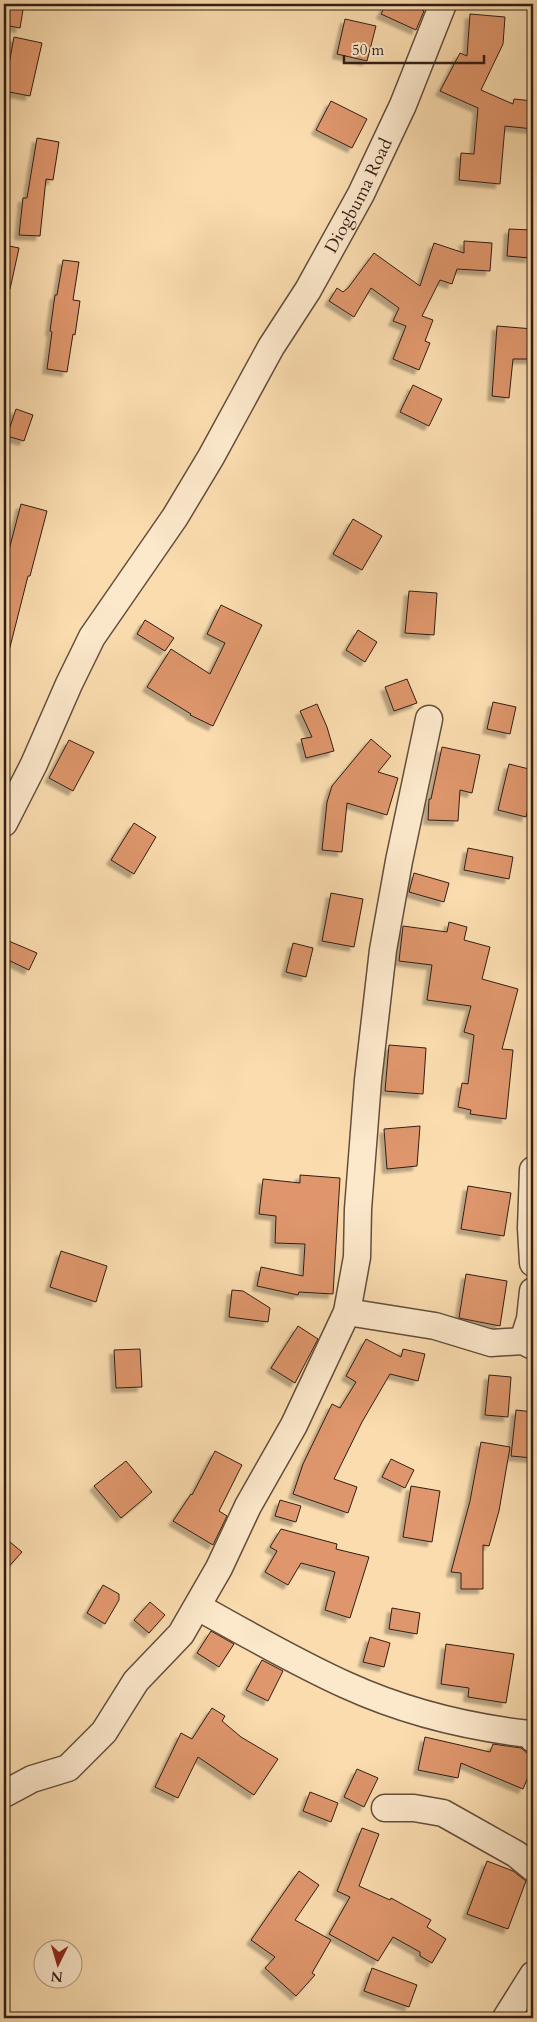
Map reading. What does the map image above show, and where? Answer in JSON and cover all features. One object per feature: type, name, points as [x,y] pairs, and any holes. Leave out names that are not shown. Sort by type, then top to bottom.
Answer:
[{"type":"street","name":"Diogbuma Road","points":[[4,823],[34,764],[92,637],[175,517],[271,347],[308,290],[361,194],[403,105],[443,4]]},
{"type":"street","points":[[4,1794],[32,1779],[68,1768],[104,1732],[136,1681],[181,1634],[219,1568],[248,1506],[294,1425],[347,1312],[357,1257],[358,1209],[368,1080],[383,950],[399,861],[429,719]]},
{"type":"street","points":[[533,1170],[531,1228],[533,1263]]},
{"type":"street","points":[[347,1312],[435,1326],[491,1344],[528,1344],[533,1291]]},
{"type":"street","points":[[198,1606],[289,1658],[348,1686],[403,1706],[501,1731],[529,1734],[533,1739]]},
{"type":"street","points":[[385,1808],[414,1808],[443,1814],[516,1854],[533,1868]]},
{"type":"street","points":[[469,1828],[533,1844]]},
{"type":"street","points":[[506,2018],[533,1975]]},
{"type":"building","points":[[4,4],[24,4],[20,28],[4,25]]},
{"type":"building","points":[[386,4],[425,4],[416,30],[381,14]]},
{"type":"building","points":[[470,14],[505,17],[503,44],[481,90],[513,104],[514,99],[533,101],[533,129],[505,126],[500,184],[459,180],[461,153],[474,154],[478,108],[440,91],[460,53],[467,56]]},
{"type":"building","points":[[345,19],[376,26],[367,61],[337,54]]},
{"type":"building","points":[[14,37],[42,43],[30,96],[4,91]]},
{"type":"building","points":[[331,101],[367,119],[352,148],[316,130]]},
{"type":"building","points":[[37,138],[59,142],[53,180],[46,179],[40,236],[19,235],[23,198],[27,198]]},
{"type":"building","points":[[509,229],[532,230],[530,258],[507,256]]},
{"type":"building","points":[[464,241],[492,243],[490,271],[457,269],[452,284],[440,280],[422,316],[433,320],[425,341],[430,343],[419,370],[393,359],[406,326],[393,321],[399,308],[371,288],[354,317],[329,301],[337,288],[343,292],[348,288],[374,253],[420,286],[434,243],[464,253]]},
{"type":"building","points":[[4,245],[19,248],[10,289],[4,288]]},
{"type":"building","points":[[63,260],[79,262],[73,300],[80,301],[67,372],[47,369],[55,295],[57,295]]},
{"type":"building","points":[[497,326],[533,329],[533,359],[513,359],[509,398],[492,396]]},
{"type":"building","points":[[413,385],[442,399],[429,426],[400,412]]},
{"type":"building","points":[[16,409],[33,415],[24,441],[7,436]]},
{"type":"building","points":[[21,504],[47,511],[9,651],[4,650],[4,569]]},
{"type":"building","points":[[353,519],[382,536],[362,570],[333,554]]},
{"type":"building","points":[[409,591],[437,593],[434,635],[405,633]]},
{"type":"building","points":[[221,605],[262,625],[213,726],[190,715],[147,687],[171,649],[210,674],[225,643],[207,634]]},
{"type":"building","points":[[145,620],[174,638],[165,651],[137,634]]},
{"type":"building","points":[[358,630],[377,642],[365,662],[346,650]]},
{"type":"building","points":[[407,679],[417,703],[394,711],[385,687]]},
{"type":"building","points":[[493,702],[516,707],[510,734],[487,729]]},
{"type":"building","points":[[317,704],[327,727],[334,751],[306,758],[301,739],[312,737],[300,711]]},
{"type":"building","points":[[371,739],[391,756],[378,772],[398,778],[387,815],[347,803],[342,852],[322,850],[327,802],[332,786]]},
{"type":"building","points":[[69,740],[94,752],[73,791],[49,778]]},
{"type":"building","points":[[442,747],[480,755],[472,793],[460,790],[458,821],[428,820],[429,799],[431,799]]},
{"type":"building","points":[[509,764],[533,770],[533,788],[526,817],[498,810]]},
{"type":"building","points":[[134,823],[156,837],[134,874],[111,860]]},
{"type":"building","points":[[468,848],[513,857],[509,879],[464,870]]},
{"type":"building","points":[[414,873],[449,883],[444,902],[409,892]]},
{"type":"building","points":[[331,893],[363,899],[354,947],[322,941]]},
{"type":"building","points":[[449,922],[467,927],[464,940],[490,947],[482,979],[518,989],[502,1049],[513,1050],[506,1119],[470,1114],[471,1110],[458,1107],[462,1083],[468,1084],[474,1035],[464,1032],[471,1006],[427,1000],[432,965],[399,961],[403,926],[447,932]]},
{"type":"building","points":[[4,939],[37,953],[29,970],[4,958]]},
{"type":"building","points":[[293,943],[313,948],[306,977],[286,972]]},
{"type":"building","points":[[389,1045],[426,1048],[423,1094],[385,1091]]},
{"type":"building","points":[[420,1126],[417,1166],[387,1169],[384,1129]]},
{"type":"building","points":[[300,1175],[340,1178],[333,1294],[299,1292],[298,1295],[257,1286],[261,1267],[303,1276],[305,1244],[275,1243],[276,1216],[259,1214],[263,1179],[300,1183]]},
{"type":"building","points":[[468,1186],[511,1193],[504,1236],[461,1229]]},
{"type":"building","points":[[61,1251],[107,1266],[96,1302],[50,1287]]},
{"type":"building","points":[[466,1274],[507,1281],[500,1326],[459,1318]]},
{"type":"building","points":[[232,1290],[243,1291],[270,1308],[268,1322],[229,1317]]},
{"type":"building","points":[[298,1326],[318,1339],[295,1383],[271,1368]]},
{"type":"building","points":[[366,1339],[401,1357],[403,1349],[425,1354],[418,1381],[390,1374],[362,1422],[334,1479],[357,1487],[348,1513],[293,1494],[303,1464],[332,1404],[340,1408],[356,1382],[346,1376]]},
{"type":"building","points":[[140,1349],[142,1387],[116,1388],[114,1350]]},
{"type":"building","points":[[489,1375],[511,1377],[508,1417],[485,1415]]},
{"type":"building","points":[[516,1410],[533,1412],[533,1458],[511,1456]]},
{"type":"building","points":[[481,1442],[510,1447],[499,1511],[489,1546],[483,1545],[483,1589],[461,1589],[461,1573],[451,1572],[470,1501]]},
{"type":"building","points":[[215,1451],[242,1465],[219,1511],[227,1516],[213,1545],[173,1521],[192,1495]]},
{"type":"building","points":[[391,1459],[414,1470],[405,1488],[382,1477]]},
{"type":"building","points":[[126,1461],[152,1492],[121,1518],[94,1486]]},
{"type":"building","points":[[411,1486],[440,1491],[432,1542],[403,1537]]},
{"type":"building","points":[[280,1500],[301,1506],[296,1522],[275,1516]]},
{"type":"building","points":[[281,1529],[337,1544],[336,1549],[369,1557],[350,1618],[325,1610],[335,1572],[301,1563],[288,1585],[265,1572],[277,1551],[270,1547]]},
{"type":"building","points":[[4,1537],[22,1552],[4,1572]]},
{"type":"building","points":[[103,1585],[119,1594],[119,1600],[105,1624],[87,1613]]},
{"type":"building","points":[[150,1602],[165,1615],[149,1633],[134,1620]]},
{"type":"building","points":[[392,1608],[420,1613],[417,1634],[389,1629]]},
{"type":"building","points":[[211,1631],[234,1644],[219,1667],[197,1653]]},
{"type":"building","points":[[370,1637],[390,1643],[384,1667],[363,1662]]},
{"type":"building","points":[[446,1644],[514,1654],[506,1703],[468,1697],[469,1688],[441,1684]]},
{"type":"building","points":[[262,1660],[283,1671],[268,1701],[246,1690]]},
{"type":"building","points":[[212,1708],[225,1716],[222,1721],[241,1737],[278,1759],[254,1795],[198,1757],[178,1798],[155,1787],[181,1733],[192,1739]]},
{"type":"building","points":[[425,1737],[490,1752],[493,1744],[521,1748],[527,1753],[533,1754],[533,1765],[523,1789],[461,1763],[458,1778],[418,1770]]},
{"type":"building","points":[[357,1769],[378,1778],[364,1807],[344,1797]]},
{"type":"building","points":[[310,1792],[338,1803],[331,1822],[303,1811]]},
{"type":"building","points":[[362,1828],[379,1834],[359,1886],[390,1900],[391,1898],[431,1920],[427,1927],[446,1939],[432,1963],[420,1956],[420,1952],[393,1937],[378,1961],[329,1934],[350,1897],[337,1891]]},
{"type":"building","points":[[487,1861],[513,1871],[526,1881],[508,1929],[467,1914]]},
{"type":"building","points":[[299,1871],[319,1885],[295,1920],[331,1940],[312,1973],[315,1975],[296,1996],[265,1968],[275,1957],[251,1940]]},
{"type":"building","points":[[372,1968],[417,1985],[409,2007],[364,1991]]}]
